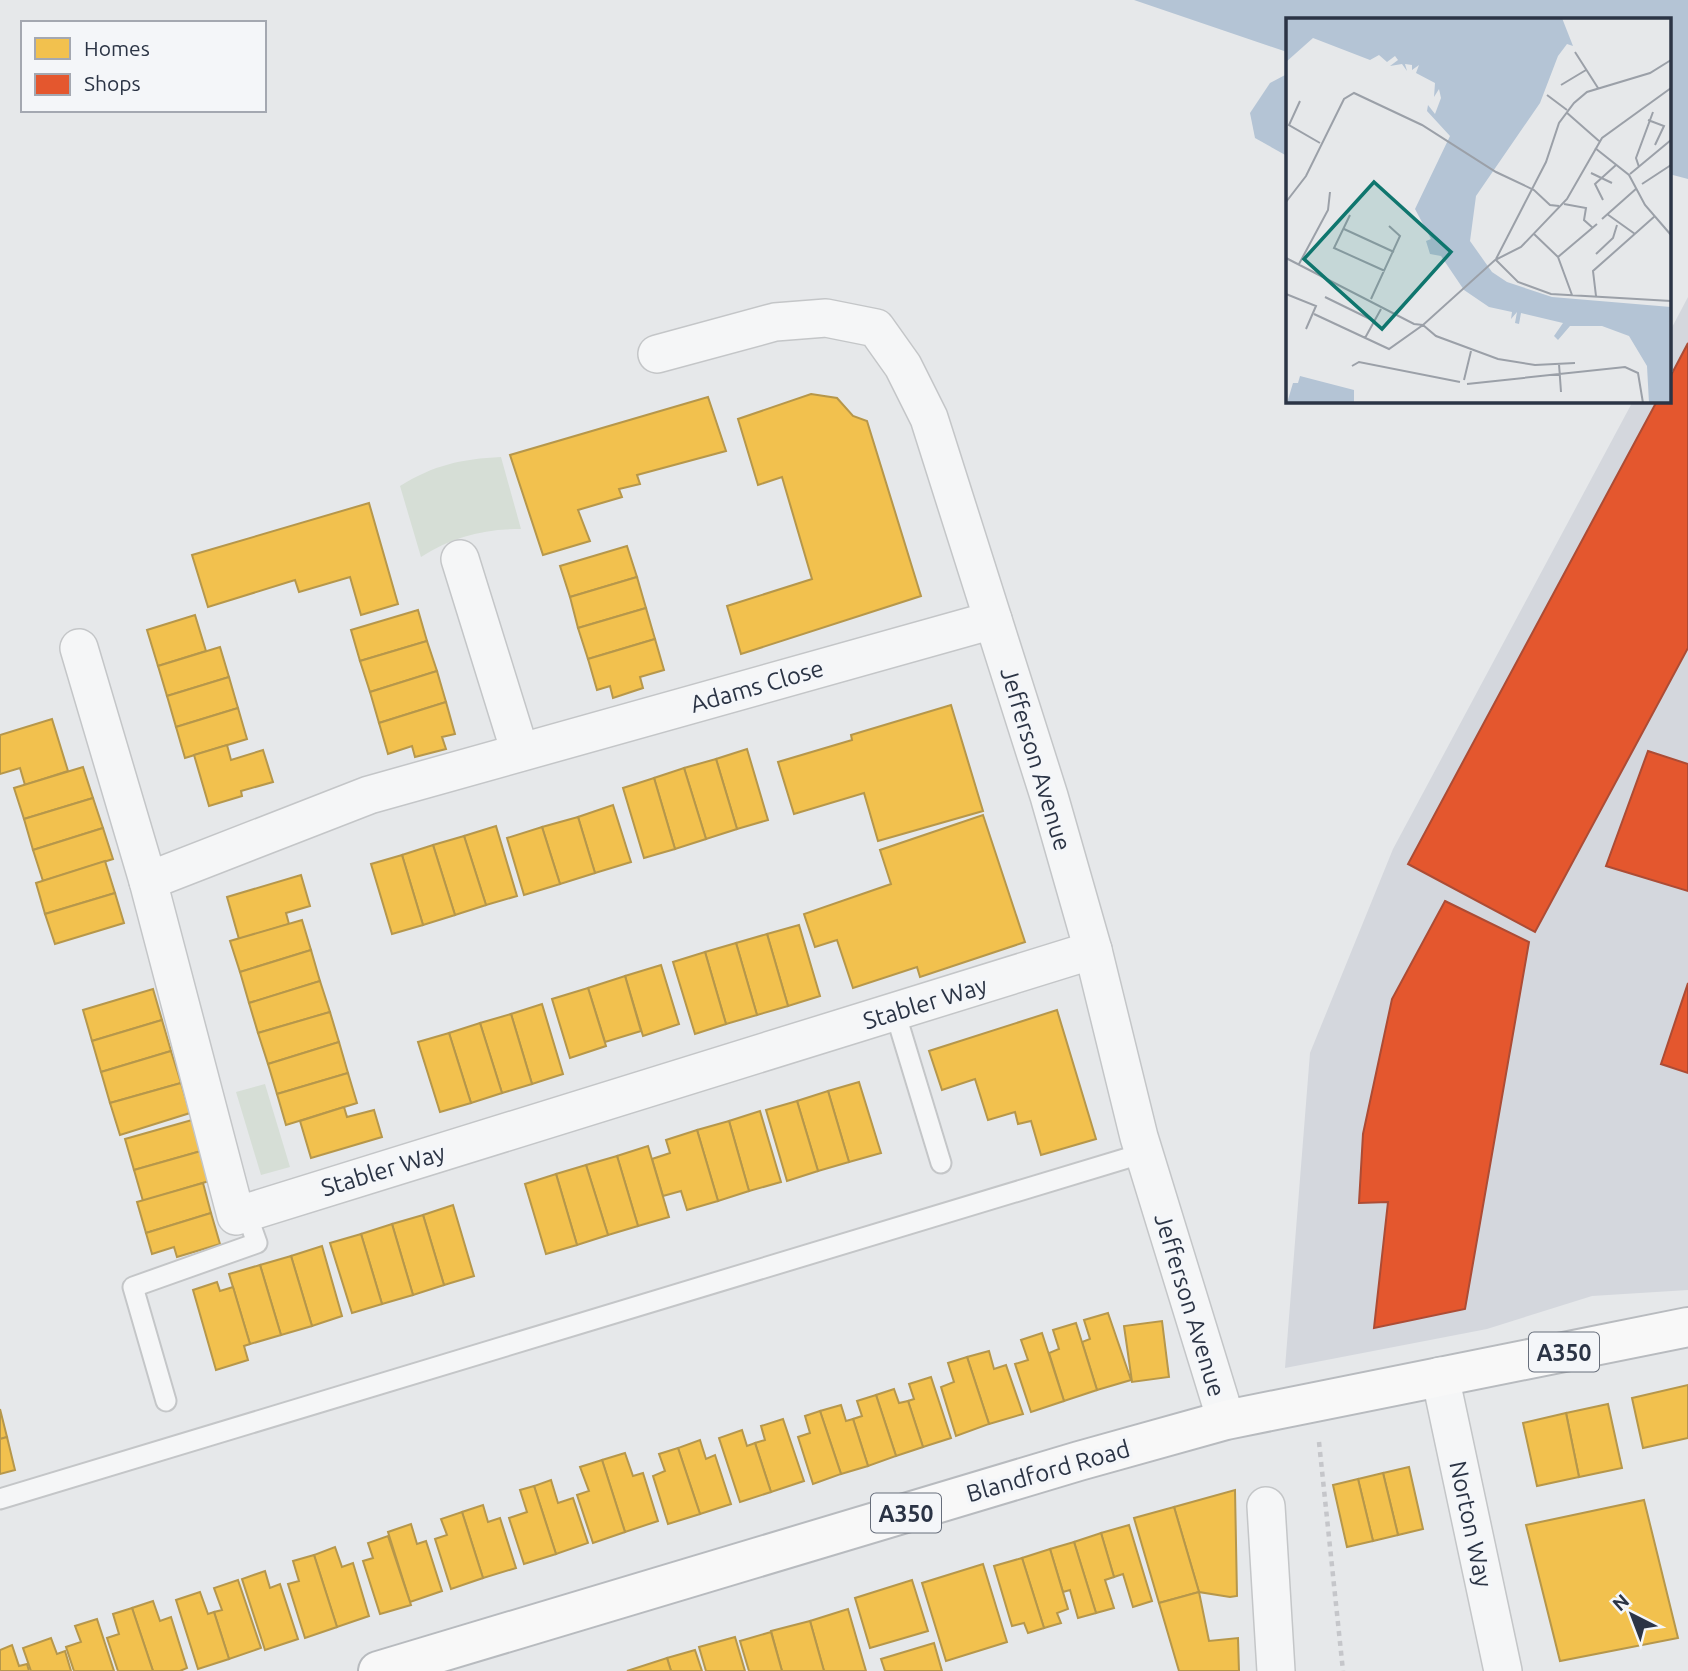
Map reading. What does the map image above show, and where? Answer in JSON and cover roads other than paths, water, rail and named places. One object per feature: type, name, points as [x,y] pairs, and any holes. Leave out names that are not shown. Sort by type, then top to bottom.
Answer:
[{"type":"highway","name":"Blandford Road","points":[[378,1671],[1066,1465],[1226,1420],[1688,1327]]},
{"type":"street","name":"Jefferson Avenue","points":[[657,354],[775,322],[826,318],[876,328],[903,366],[929,418],[1049,796],[1093,950],[1144,1153],[1226,1420]]},
{"type":"street","points":[[460,559],[520,752]]},
{"type":"street","name":"Adams Close","points":[[148,881],[369,795],[993,620]]},
{"type":"street","points":[[79,648],[148,881],[236,1216],[246,1212]]},
{"type":"street","name":"Stabler Way","points":[[246,1212],[1093,950]]},
{"type":"street","name":"Norton Way","points":[[1440,1376],[1493,1669]]},
{"type":"street","points":[[1266,1506],[1276,1671]]},
{"type":"lane","points":[[895,1012],[941,1163]]},
{"type":"lane","points":[[0,1499],[1144,1153]]},
{"type":"lane","points":[[166,1401],[133,1287],[257,1243],[246,1212]]},
{"type":"water","points":[[1134,0],[1688,0],[1688,179],[1670,174],[1670,18],[1286,18],[1286,52]]},
{"type":"water","points":[[1286,75],[1286,155],[1255,138],[1250,113],[1270,83]]}]
